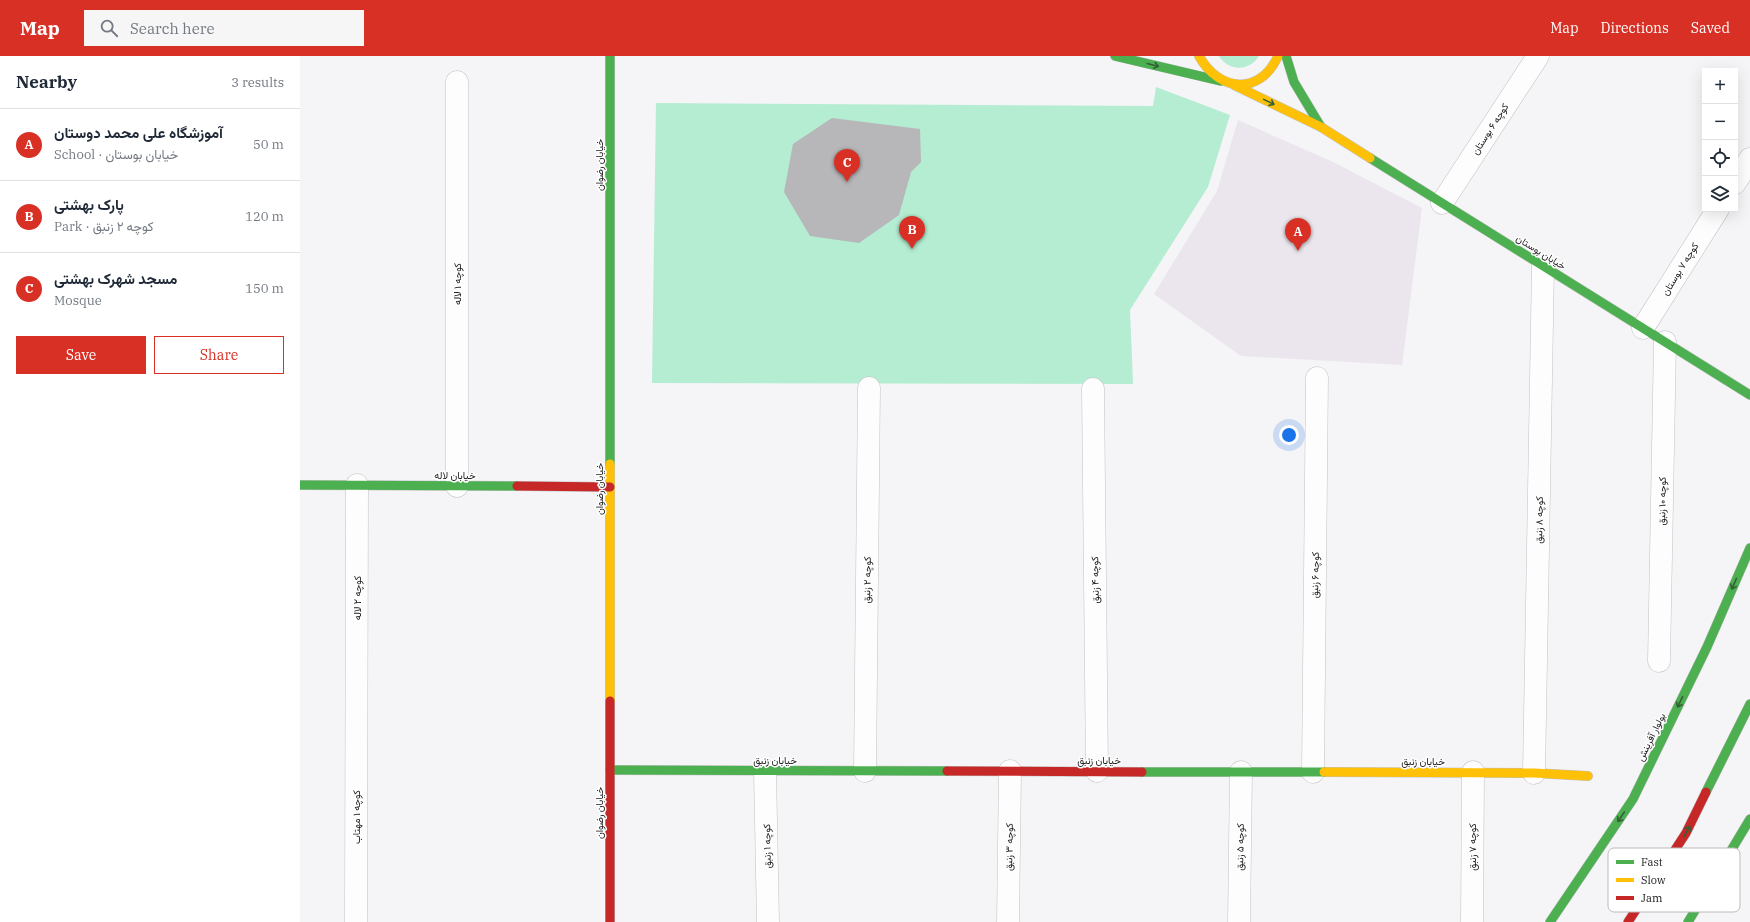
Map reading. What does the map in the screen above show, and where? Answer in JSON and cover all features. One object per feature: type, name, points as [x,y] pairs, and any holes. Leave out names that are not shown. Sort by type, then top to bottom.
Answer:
[{"type":"street","name":"خیابان رضوان","points":[[610,56],[610,922]]},
{"type":"street","name":"خیابان بوستان","points":[[1115,56],[1234,85],[1321,127],[1750,395]]},
{"type":"street","points":[[1199,56],[1202,64],[1210,74],[1221,81]]},
{"type":"street","points":[[1234,85],[1247,84],[1259,80],[1269,71],[1278,56]]},
{"type":"street","points":[[1286,56],[1294,82],[1321,127]]},
{"type":"street","name":"کوچه ۶ بوستان","points":[[1442,203],[1538,56]]},
{"type":"street","name":"کوچه ۱ لاله","points":[[457,82],[457,486]]},
{"type":"street","points":[[1738,178],[1750,159]]},
{"type":"street","name":"کوچه ۷ بوستان","points":[[1642,328],[1716,212]]},
{"type":"street","name":"کوچه ۸ زنبق","points":[[1534,773],[1543,266]]},
{"type":"street","name":"کوچه ۱۰ زنبق","points":[[1659,661],[1665,342]]},
{"type":"street","name":"کوچه ۶ زنبق","points":[[1313,772],[1317,378]]},
{"type":"street","name":"کوچه ۲ زنبق","points":[[865,771],[869,388]]},
{"type":"street","name":"کوچه ۴ زنبق","points":[[1093,389],[1097,771]]},
{"type":"street","name":"خیابان لاله","points":[[300,485],[610,487]]},
{"type":"street","name":"کوچه ۲ لاله","points":[[356,712],[357,485]]},
{"type":"street","name":"بولوار آفرینش","points":[[1550,922],[1633,799],[1707,647],[1750,548]]},
{"type":"street","points":[[1676,848],[1686,833],[1750,704]]},
{"type":"street","name":"کوچه ۱ مهتاب","points":[[356,712],[356,922]]},
{"type":"street","name":"خیابان زنبق","points":[[610,770],[1473,772],[1588,776]]},
{"type":"street","name":"کوچه ۱ زنبق","points":[[765,771],[768,922]]},
{"type":"street","name":"کوچه ۳ زنبق","points":[[1008,922],[1010,771]]},
{"type":"street","name":"کوچه ۵ زنبق","points":[[1239,922],[1241,772]]},
{"type":"street","name":"کوچه ۷ زنبق","points":[[1472,922],[1473,772]]},
{"type":"street","points":[[1733,848],[1750,819]]},
{"type":"street","points":[[1628,922],[1635,912]]},
{"type":"street","points":[[1688,922],[1694,912]]},
{"type":"shaded area","points":[[1238,120],[1333,162],[1422,208],[1402,365],[1241,356],[1154,294],[1217,191]]},
{"type":"green space","points":[[1219,56],[1259,56],[1250,65],[1239,68],[1228,65]]},
{"type":"green space","points":[[1156,87],[1230,115],[1208,187],[1130,310],[1133,384],[652,383],[656,103],[1153,106]]},
{"type":"building","points":[[832,118],[920,129],[921,162],[911,172],[899,215],[859,243],[810,236],[784,192],[793,144]]},
{"type":"traffic: fast","points":[[610,56],[610,464]]},
{"type":"traffic: fast","points":[[1115,56],[1221,81]]},
{"type":"traffic: fast","points":[[1286,56],[1294,82],[1321,127]]},
{"type":"traffic: fast","points":[[1370,158],[1750,395]]},
{"type":"traffic: fast","points":[[300,485],[517,486]]},
{"type":"traffic: fast","points":[[1550,922],[1633,799],[1707,647],[1750,548]]},
{"type":"traffic: fast","points":[[1706,792],[1750,704]]},
{"type":"traffic: fast","points":[[610,770],[947,771]]},
{"type":"traffic: fast","points":[[1142,772],[1324,772]]},
{"type":"traffic: fast","points":[[1733,848],[1750,819]]},
{"type":"traffic: fast","points":[[1688,922],[1694,912]]},
{"type":"traffic: slow","points":[[1199,56],[1207,68],[1217,77],[1228,82],[1239,84],[1250,83],[1261,78],[1270,69],[1278,56]]},
{"type":"traffic: slow","points":[[1234,85],[1321,127],[1370,158]]},
{"type":"traffic: slow","points":[[610,464],[610,701]]},
{"type":"traffic: slow","points":[[1324,772],[1534,773],[1588,776]]},
{"type":"traffic: jam","points":[[517,486],[610,487]]},
{"type":"traffic: jam","points":[[610,701],[610,922]]},
{"type":"traffic: jam","points":[[947,771],[1142,772]]},
{"type":"traffic: jam","points":[[1676,848],[1686,833],[1706,792]]},
{"type":"traffic: jam","points":[[1628,922],[1635,912]]},
{"type":"place","name":"مسجد شهرک بهشتی","points":[[847,182]]},
{"type":"place","name":"پارک بهشتی","points":[[912,249]]},
{"type":"place","name":"آموزشگاه علی محمد دوستان","points":[[1298,251]]}]
